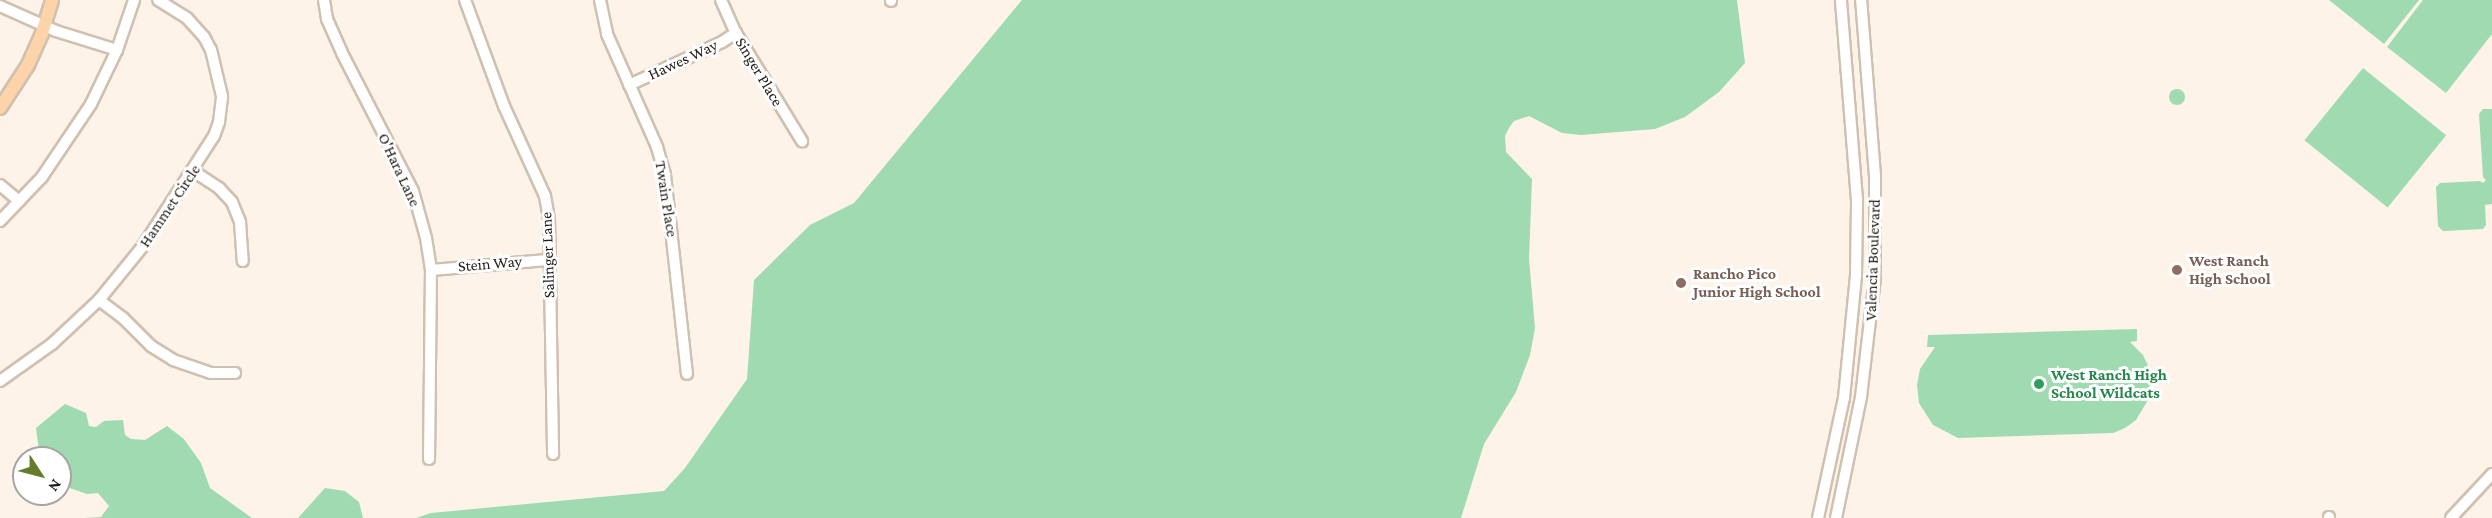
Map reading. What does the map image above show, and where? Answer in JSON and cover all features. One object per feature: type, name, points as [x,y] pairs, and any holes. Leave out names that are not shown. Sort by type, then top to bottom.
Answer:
[{"type":"main road","points":[[0,108],[28,65],[45,26],[52,0]]},
{"type":"street","points":[[0,221],[67,142],[100,88],[117,50],[134,0]]},
{"type":"street","name":"Hammet Circle","points":[[0,381],[52,344],[99,300],[143,246],[193,171],[219,122],[222,96],[211,50],[196,26],[176,9],[158,0]]},
{"type":"street","name":"O'Hara Lane","points":[[324,0],[327,19],[342,53],[412,191],[426,238],[431,270],[429,459]]},
{"type":"street","name":"Salinger Lane","points":[[465,0],[504,106],[545,196],[549,219],[548,260],[554,454]]},
{"type":"street","name":"Twain Place","points":[[600,0],[607,34],[657,147],[665,175],[687,374]]},
{"type":"street","name":"Singer Place","points":[[722,0],[736,33],[802,141]]},
{"type":"street","name":"Valencia Boulevard","points":[[1818,518],[1844,398],[1856,276],[1857,200],[1841,0]]},
{"type":"street","name":"Valencia Boulevard","points":[[1836,518],[1861,397],[1875,277],[1875,176],[1861,0]]},
{"type":"street","points":[[0,6],[45,26],[117,50]]},
{"type":"street","name":"Hawes Way","points":[[629,85],[722,42],[736,33]]},
{"type":"street","points":[[193,171],[219,188],[232,202],[240,222],[243,261]]},
{"type":"street","points":[[0,185],[19,201]]},
{"type":"street","name":"Stein Way","points":[[431,270],[548,260]]},
{"type":"street","points":[[99,300],[123,318],[151,346],[173,360],[211,373],[235,373]]},
{"type":"street","points":[[2451,518],[2492,474]]},
{"type":"green space","points":[[1022,0],[1737,0],[1745,63],[1719,92],[1685,117],[1655,129],[1581,135],[1562,133],[1529,116],[1514,121],[1509,128],[1505,136],[1506,152],[1532,179],[1529,259],[1535,328],[1530,355],[1516,392],[1484,444],[1461,518],[416,518],[431,513],[664,491],[685,468],[747,379],[754,280],[810,225],[854,203]]},
{"type":"green space","points":[[2329,0],[2419,0],[2384,44]]},
{"type":"green space","points":[[2423,0],[2492,0],[2492,34],[2446,93],[2387,47]]},
{"type":"green space","points":[[2363,68],[2446,135],[2388,208],[2304,140]]},
{"type":"green space","points":[[2174,89],[2180,89],[2185,97],[2183,103],[2174,105],[2169,100],[2169,94]]},
{"type":"green space","points":[[2483,109],[2492,109],[2492,204],[2485,205],[2486,225],[2483,229],[2443,231],[2438,226],[2436,187],[2440,183],[2480,181],[2483,183],[2486,180],[2483,177],[2479,114]]},
{"type":"green space","points":[[2137,329],[2137,341],[2130,342],[2143,355],[2149,368],[2151,381],[2148,400],[2136,420],[2113,433],[1958,438],[1933,425],[1919,403],[1917,385],[1920,369],[1935,347],[1927,347],[1928,335]]},
{"type":"green space","points":[[65,404],[86,413],[89,426],[96,427],[104,421],[123,420],[125,435],[131,439],[145,440],[167,426],[184,439],[201,463],[210,488],[252,518],[84,518],[101,517],[109,506],[98,493],[87,494],[72,489],[72,446],[38,446],[36,428]]},
{"type":"green space","points":[[325,488],[345,491],[359,502],[363,518],[298,518]]},
{"type":"place","name":"West Ranch High School","points":[[2177,270]]},
{"type":"place","name":"Rancho Pico Junior High School","points":[[1681,283]]},
{"type":"place","name":"West Ranch High School Wildcats","points":[[2039,384]]}]
